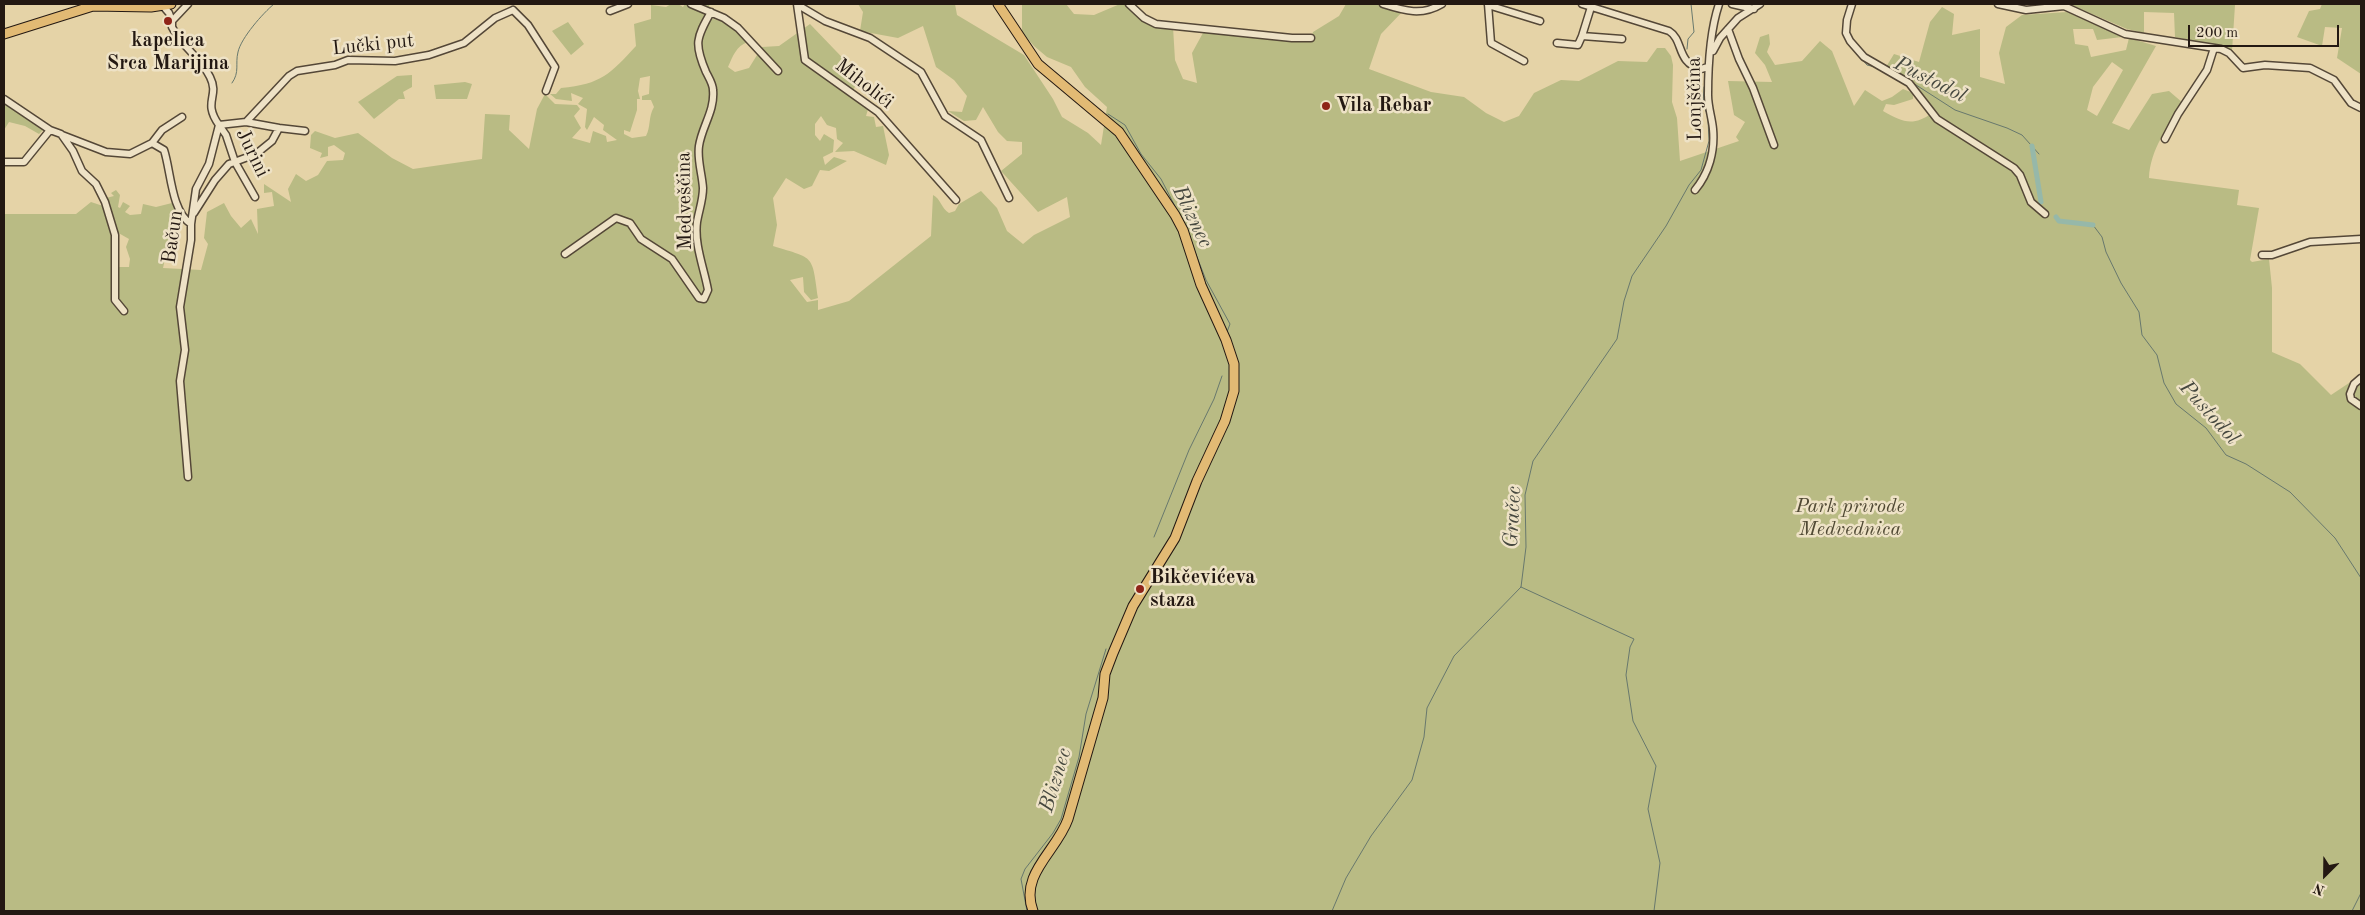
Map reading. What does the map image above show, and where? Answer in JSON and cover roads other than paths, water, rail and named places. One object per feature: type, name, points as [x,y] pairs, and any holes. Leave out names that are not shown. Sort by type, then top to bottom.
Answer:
[{"type":"main road","points":[[4,34],[106,4],[167,5]]},
{"type":"main road","points":[[998,4],[1038,64],[1119,132],[1176,216],[1183,230],[1201,285],[1226,340],[1234,364],[1234,391],[1225,421],[1197,481],[1175,538],[1133,606],[1105,674],[1103,698],[1068,819],[1062,834],[1033,876],[1030,893],[1033,911]]},
{"type":"street","points":[[172,21],[188,4]]},
{"type":"street","points":[[610,11],[628,4]]},
{"type":"street","points":[[691,4],[724,18],[738,28],[778,71]]},
{"type":"street","name":"Miholići","points":[[798,4],[825,21],[870,38],[921,72],[945,116],[981,140],[1009,198]]},
{"type":"street","name":"Miholići","points":[[798,4],[805,60],[878,112],[956,200]]},
{"type":"street","points":[[1129,4],[1144,18],[1161,25],[1292,38],[1311,38]]},
{"type":"street","points":[[1383,4],[1420,13],[1429,11],[1442,4]]},
{"type":"street","points":[[1524,61],[1491,43],[1488,4],[1540,21]]},
{"type":"street","points":[[1582,4],[1672,32],[1682,55],[1690,63],[1701,69],[1708,66]]},
{"type":"street","name":"Lonjščina","points":[[1694,190],[1707,172],[1714,141],[1708,104],[1708,66],[1714,23],[1719,4]]},
{"type":"street","points":[[1732,4],[1754,9]]},
{"type":"street","points":[[1710,56],[1720,38],[1738,18],[1760,4]]},
{"type":"street","points":[[1852,4],[1847,20],[1848,37],[1869,60],[1905,80],[1937,119],[2014,168],[2020,175],[2031,202],[2045,214]]},
{"type":"street","points":[[1998,4],[2026,10],[2064,6],[2125,34],[2214,48],[2229,53],[2242,68],[2298,66],[2315,70],[2334,80],[2351,103],[2361,108]]},
{"type":"street","points":[[167,5],[174,32],[209,75],[214,86],[210,106],[212,116],[219,125],[246,122],[305,131]]},
{"type":"street","points":[[514,7],[555,67],[546,91]]},
{"type":"street","name":"Lučki put","points":[[246,122],[288,76],[297,71],[335,65],[348,60],[395,61],[428,55],[464,43],[495,18],[514,7]]},
{"type":"street","points":[[1557,43],[1578,45],[1591,7]]},
{"type":"street","name":"Medveščina","points":[[564,254],[616,218],[622,218],[630,223],[641,239],[672,259],[699,298],[704,299],[706,296],[708,290],[698,246],[697,222],[702,203],[703,187],[699,144],[712,112],[714,89],[698,52],[697,42],[699,32],[711,12]]},
{"type":"street","points":[[1728,29],[1739,59],[1754,88],[1774,146]]},
{"type":"street","points":[[1582,36],[1622,39]]},
{"type":"street","points":[[2165,139],[2178,114],[2208,70],[2214,48]]},
{"type":"street","points":[[4,99],[50,130],[106,152],[130,154],[152,142],[162,130],[182,117]]},
{"type":"street","name":"Jurini","points":[[219,125],[226,135],[234,162],[255,197]]},
{"type":"street","name":"Bačun","points":[[188,477],[180,381],[185,350],[180,307],[191,240],[191,224],[196,188],[209,164],[219,125]]},
{"type":"street","points":[[194,213],[215,180],[229,164],[256,154],[272,141],[279,128]]},
{"type":"street","points":[[4,162],[24,162],[50,130]]},
{"type":"street","points":[[61,134],[73,151],[82,171],[96,184],[105,202],[115,235],[115,300],[124,311]]},
{"type":"street","points":[[152,142],[164,150],[176,198],[185,220],[191,224]]},
{"type":"street","points":[[2262,255],[2272,255],[2310,242],[2361,239]]},
{"type":"street","points":[[2361,378],[2352,388],[2350,394],[2351,399],[2361,406]]},
{"type":"waterway","points":[[232,83],[237,72],[238,52],[243,40],[259,19],[274,4]]},
{"type":"waterway","name":"Gračec","points":[[1687,49],[1688,39],[1694,32],[1691,4]]},
{"type":"waterway","name":"Pustodol","points":[[1843,27],[1848,4]]},
{"type":"waterway","name":"Pustodol","points":[[1861,58],[1867,65],[1875,67]]},
{"type":"waterway","name":"Pustodol","points":[[1913,83],[1955,110],[2022,135],[2039,154]]},
{"type":"waterway","name":"Gračec","points":[[1704,87],[1703,104],[1708,116]]},
{"type":"waterway","name":"Bliznec","points":[[1108,114],[1125,125],[1141,154],[1161,179],[1179,214]]},
{"type":"waterway","name":"Gračec","points":[[1332,911],[1346,878],[1371,836],[1412,780],[1424,737],[1427,708],[1454,656],[1521,587],[1526,547],[1525,495],[1533,461],[1617,339],[1624,301],[1632,276],[1666,226],[1689,185],[1701,170],[1709,141],[1708,119]]},
{"type":"waterway","points":[[2032,146],[2041,202]]},
{"type":"waterway","points":[[2056,217],[2059,221],[2093,225]]},
{"type":"waterway","name":"Pustodol","points":[[2093,225],[2102,237],[2106,252],[2121,283],[2139,312],[2142,335],[2157,355],[2164,383],[2176,404],[2206,428],[2226,455],[2246,464],[2290,492],[2335,538],[2361,578]]},
{"type":"waterway","name":"Bliznec","points":[[1195,252],[1206,280],[1230,324],[1227,332]]},
{"type":"waterway","name":"Bliznec","points":[[1154,537],[1189,450],[1214,399],[1222,376]]},
{"type":"waterway","points":[[1521,587],[1634,639],[1630,647],[1626,675],[1633,721],[1656,766],[1648,809],[1660,863],[1654,911]]},
{"type":"waterway","name":"Bliznec","points":[[1027,911],[1021,879],[1025,869],[1053,833],[1061,819],[1079,757],[1086,714],[1106,649]]},
{"type":"waterway","name":"Pustodol","points":[[2352,911],[2361,893]]},
{"type":"place","name":"kapelica Srca Marijina","points":[[168,21]]},
{"type":"place","name":"Vila Rebar","points":[[1326,106]]},
{"type":"place","name":"Bikčevićeva staza","points":[[1140,589]]},
{"type":"park label","name":"Park prirode Medvednica","points":[[1850,518]]}]
